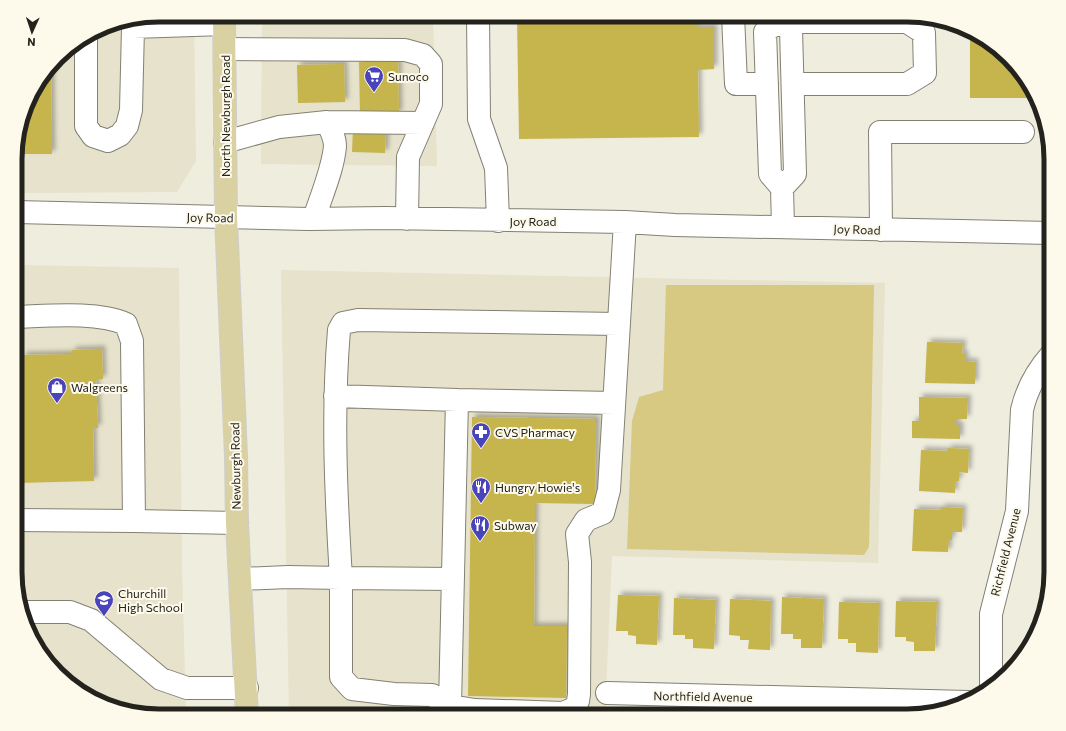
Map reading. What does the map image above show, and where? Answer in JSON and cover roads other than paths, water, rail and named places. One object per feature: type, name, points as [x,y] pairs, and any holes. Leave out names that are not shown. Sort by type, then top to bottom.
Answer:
[{"type":"main road","name":"North Newburgh Road","points":[[224,22],[226,217]]},
{"type":"main road","name":"Newburgh Road","points":[[226,217],[236,456],[237,523],[247,709]]},
{"type":"street","points":[[86,43],[86,126],[93,136],[108,140],[120,135],[127,126],[131,110],[133,27],[198,22]]},
{"type":"street","points":[[478,22],[479,119],[496,168],[498,221]]},
{"type":"street","points":[[733,22],[736,84],[766,84]]},
{"type":"street","points":[[775,22],[765,32],[766,84],[770,174],[782,188],[783,227]]},
{"type":"street","points":[[782,22],[792,29],[795,174],[782,188]]},
{"type":"street","points":[[793,84],[907,84],[925,73],[924,33],[907,22]]},
{"type":"street","points":[[225,49],[405,50],[423,55],[431,64],[431,104],[408,157],[407,219]]},
{"type":"street","points":[[225,142],[279,127],[327,122],[423,123]]},
{"type":"street","points":[[314,219],[331,164],[335,145],[333,134],[327,122]]},
{"type":"street","points":[[881,230],[880,132],[1023,132]]},
{"type":"street","name":"Joy Road","points":[[22,212],[314,219],[625,222],[675,225],[1044,233]]},
{"type":"street","points":[[572,709],[575,708],[578,701],[580,562],[577,534],[586,520],[603,513],[609,490],[625,222]]},
{"type":"street","points":[[22,317],[58,315],[113,318],[126,324],[132,341],[134,521]]},
{"type":"street","points":[[469,709],[450,706],[432,695],[394,694],[352,689],[341,677],[342,578],[337,512],[335,396],[339,330],[343,323],[349,321],[618,324]]},
{"type":"street","name":"Richfield Avenue","points":[[991,680],[991,614],[1017,511],[1022,410],[1034,378],[1044,364]]},
{"type":"street","points":[[335,396],[614,403]]},
{"type":"street","points":[[450,706],[457,400]]},
{"type":"street","points":[[22,520],[237,523]]},
{"type":"street","points":[[240,579],[288,577],[453,580]]},
{"type":"street","points":[[28,612],[70,612],[91,620],[161,679],[187,688],[246,688]]},
{"type":"street","name":"Northfield Avenue","points":[[607,693],[950,702]]},
{"type":"place","name":"Sunoco","points":[[374,93]]},
{"type":"place","name":"Walgreens","points":[[57,404]]},
{"type":"place","name":"CVS Pharmacy","points":[[481,449]]},
{"type":"place","name":"Hungry Howie's","points":[[481,504]]},
{"type":"place","name":"Subway","points":[[480,542]]},
{"type":"place","name":"Churchill High School","points":[[104,617]]}]
